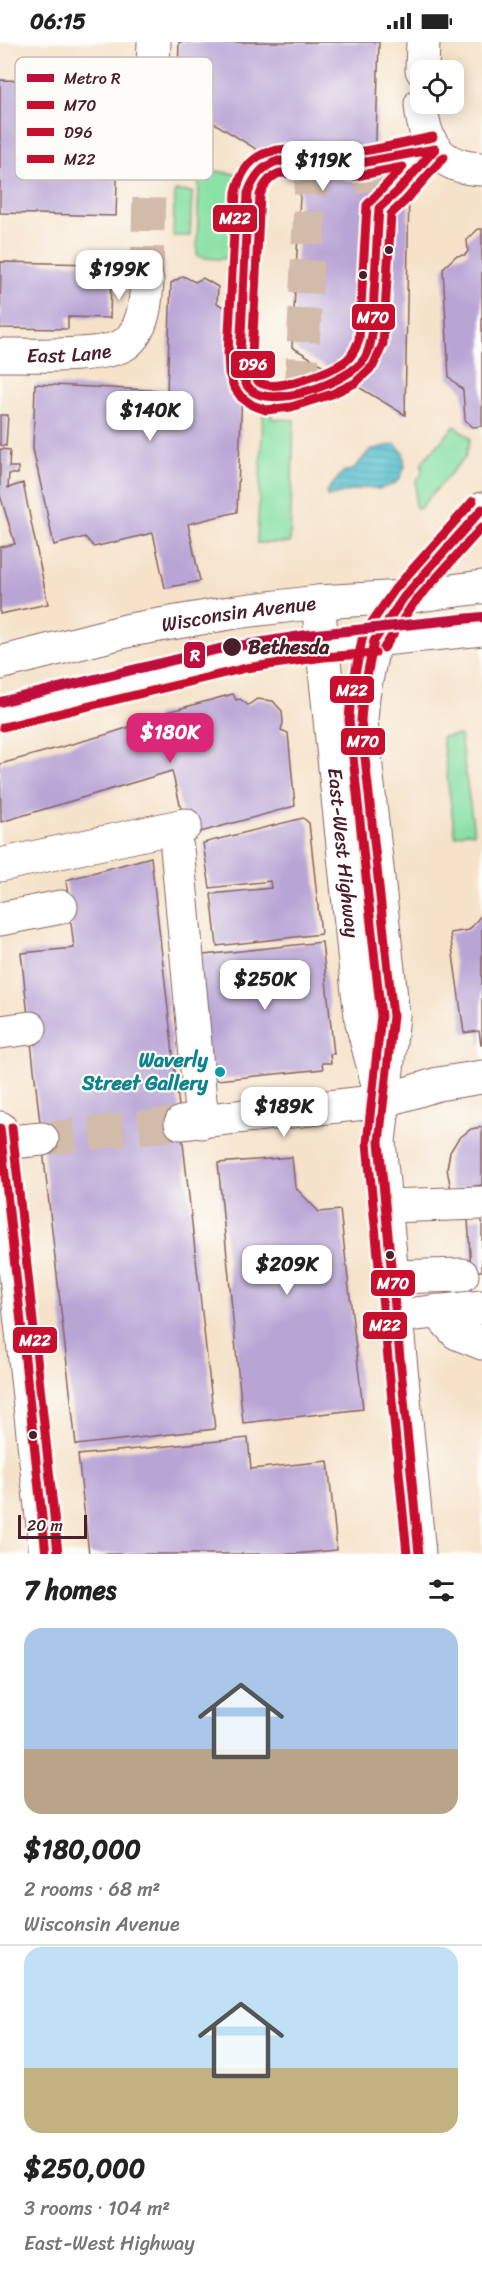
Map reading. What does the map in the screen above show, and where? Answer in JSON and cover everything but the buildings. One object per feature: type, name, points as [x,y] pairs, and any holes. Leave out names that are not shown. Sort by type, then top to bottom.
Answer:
[{"type":"main road","points":[[153,57],[154,42]]},
{"type":"main road","points":[[422,60],[423,42]]},
{"type":"main road","points":[[423,114],[426,136],[435,149],[447,159],[468,168],[482,169]]},
{"type":"main road","points":[[381,161],[435,149]]},
{"type":"main road","points":[[397,192],[435,149]]},
{"type":"main road","name":"East Lane","points":[[0,355],[105,351],[125,344],[133,336],[141,320],[147,280]]},
{"type":"main road","points":[[374,641],[404,597],[482,509]]},
{"type":"main road","name":"Wisconsin Avenue","points":[[0,663],[130,630],[236,612],[318,602],[404,597],[482,587]]},
{"type":"main road","name":"East-West Highway","points":[[318,602],[358,992],[363,1023],[383,1101]]},
{"type":"main road","points":[[0,715],[244,656],[323,645],[482,629]]},
{"type":"main road","name":"East-West Highway","points":[[374,641],[363,696],[361,721],[393,1016],[379,1142],[419,1554]]},
{"type":"main road","points":[[0,865],[181,837],[180,1006],[191,1122],[383,1101],[438,1084],[482,1077]]},
{"type":"main road","points":[[0,919],[61,907]]},
{"type":"main road","points":[[42,1138],[1,1138],[46,1554]]},
{"type":"main road","points":[[386,1206],[482,1203]]},
{"type":"main road","points":[[392,1277],[462,1275]]},
{"type":"main road","points":[[396,1316],[482,1306]]},
{"type":"main road","points":[[437,1311],[457,1333],[482,1343]]},
{"type":"green space","points":[[213,172],[241,175],[238,256],[212,259],[197,256],[199,180],[213,180]]},
{"type":"green space","points":[[175,191],[192,192],[190,236],[173,236]]},
{"type":"green space","points":[[263,413],[272,414],[272,419],[294,420],[290,543],[257,543]]},
{"type":"green space","points":[[455,426],[470,438],[466,456],[419,509],[415,506],[416,481],[422,474],[422,462]]},
{"type":"green space","points":[[460,735],[474,833],[466,832],[455,836],[442,737]]},
{"type":"water","points":[[395,444],[403,452],[405,466],[400,478],[394,484],[379,489],[367,487],[327,497],[326,492],[344,471],[353,470],[370,450]]},
{"type":"tunnel","points":[[355,164],[370,177],[379,208],[371,342],[367,354],[355,369],[327,383],[279,397],[268,398],[258,395],[249,389],[243,379],[240,355],[248,193],[252,182],[262,169],[278,161],[355,164],[381,161]]},
{"type":"tunnel","points":[[301,391],[312,162]]},
{"type":"tunnel","points":[[147,280],[149,180]]},
{"type":"tunnel","points":[[42,1139],[181,1123]]},
{"type":"metro line","name":"R","points":[[0,702],[219,649],[307,635],[482,617]]},
{"type":"transit line","name":"M22","points":[[433,137],[356,152],[284,149],[268,152],[255,159],[244,172],[236,192],[228,354],[229,373],[241,397],[252,405],[266,410],[291,407],[332,394],[355,383],[373,366],[383,344],[391,214],[444,157]]},
{"type":"transit line","name":"M70","points":[[435,149],[397,192],[379,208],[373,327],[365,358],[344,376],[328,384],[292,395],[275,397],[260,395],[250,389],[243,377],[240,355],[248,193],[256,177],[267,166],[278,161],[355,164],[435,149]]},
{"type":"transit line","name":"D96","points":[[403,167],[367,205],[359,340],[353,353],[340,365],[304,380],[277,385],[259,382],[254,373],[252,355],[260,195],[265,185],[280,173],[356,176],[403,167]]},
{"type":"transit line","name":"M22","points":[[407,1554],[367,1143],[381,1016],[349,720],[351,694],[363,635],[395,589],[473,501]]},
{"type":"transit line","name":"M70","points":[[419,1554],[379,1142],[393,1016],[361,721],[363,696],[374,641],[404,597],[482,509]]},
{"type":"transit line","name":"D96","points":[[384,648],[413,604],[482,527]]},
{"type":"transit line","name":"D96","points":[[3,727],[246,668],[324,657],[375,653]]},
{"type":"transit line","name":"M22","points":[[12,1127],[58,1553]]},
{"type":"transit line","name":"M70","points":[[0,1128],[46,1554]]},
{"type":"place","name":"Bethesda","points":[[232,647]]},
{"type":"place","name":"Waverly Street Gallery","points":[[220,1072]]}]
